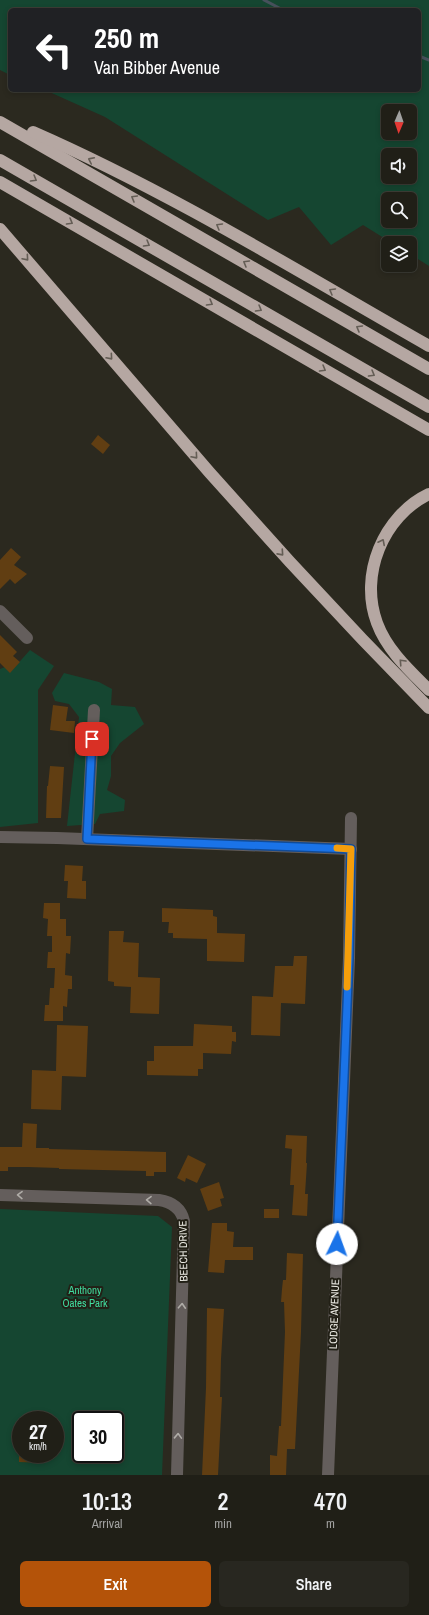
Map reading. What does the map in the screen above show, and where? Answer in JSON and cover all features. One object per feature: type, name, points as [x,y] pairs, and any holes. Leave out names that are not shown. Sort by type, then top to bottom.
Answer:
[{"type":"highway","points":[[0,118],[45,138],[156,192],[214,223],[429,346]]},
{"type":"highway","points":[[0,122],[429,369]]},
{"type":"highway","points":[[0,160],[429,407]]},
{"type":"highway","points":[[0,182],[429,430]]},
{"type":"highway","points":[[0,229],[210,473],[290,562],[429,708]]},
{"type":"highway","points":[[378,317],[429,337]]},
{"type":"highway","points":[[429,494],[416,501],[404,511],[382,540],[372,571],[371,598],[381,633],[397,656],[429,690]]},
{"type":"street","points":[[0,611],[27,638]]},
{"type":"street","points":[[87,839],[94,710]]},
{"type":"street","name":"LODGE AVENUE","points":[[328,1475],[349,958],[351,818]]},
{"type":"street","points":[[0,837],[351,849]]},
{"type":"street","name":"BEECH DRIVE","points":[[0,1195],[159,1200],[166,1201],[174,1205],[181,1212],[184,1221],[184,1236],[177,1475]]},
{"type":"green space","points":[[0,0],[429,0],[429,266],[417,258],[417,236],[381,236],[363,225],[331,245],[299,207],[268,220],[105,117],[49,92],[421,92],[421,8],[8,8],[8,74],[0,70]]},
{"type":"green space","points":[[30,650],[54,666],[38,690],[38,823],[0,827],[0,669],[5,667],[14,668]]},
{"type":"green space","points":[[64,673],[99,682],[112,689],[111,705],[135,707],[144,724],[120,743],[111,756],[111,776],[107,790],[125,800],[124,811],[100,814],[95,824],[67,826],[79,717],[69,704],[55,701],[52,693]]},
{"type":"green space","name":"Anthony Oates Park","points":[[0,1209],[158,1216],[172,1227],[162,1475],[0,1475]]},
{"type":"building","points":[[98,435],[110,445],[103,454],[91,444]]},
{"type":"building","points":[[11,548],[21,557],[14,565],[27,574],[15,584],[10,579],[0,589],[0,560]]},
{"type":"building","points":[[0,635],[17,652],[13,656],[20,662],[10,673],[0,663]]},
{"type":"building","points":[[53,705],[68,707],[66,721],[75,721],[74,733],[50,730]]},
{"type":"building","points":[[50,766],[64,767],[61,818],[46,818],[47,786]]},
{"type":"building","points":[[65,865],[83,866],[82,881],[86,881],[86,899],[67,898],[68,881],[64,881]]},
{"type":"building","points":[[44,903],[60,903],[60,919],[66,919],[66,936],[71,936],[70,954],[66,953],[65,975],[72,976],[72,989],[68,989],[67,1007],[63,1006],[63,1021],[44,1021],[45,1005],[49,1005],[50,988],[54,988],[55,968],[47,968],[48,952],[52,952],[52,936],[47,936],[48,919],[43,918]]},
{"type":"building","points":[[162,908],[213,910],[213,916],[217,917],[217,933],[245,934],[244,962],[207,961],[207,939],[173,938],[173,933],[168,933],[169,922],[162,922]]},
{"type":"building","points":[[109,931],[124,931],[123,942],[139,943],[138,977],[160,978],[159,1014],[130,1013],[131,987],[114,986],[114,982],[108,981]]},
{"type":"building","points":[[294,956],[307,956],[305,1004],[281,1003],[280,1036],[251,1035],[252,996],[273,997],[275,966],[293,966]]},
{"type":"building","points":[[194,1024],[232,1026],[232,1032],[236,1032],[236,1042],[232,1041],[231,1054],[203,1053],[203,1069],[198,1069],[198,1076],[147,1075],[147,1061],[154,1061],[154,1046],[193,1046]]},
{"type":"building","points":[[57,1025],[88,1026],[86,1077],[62,1076],[61,1110],[31,1109],[32,1070],[56,1071]]},
{"type":"building","points":[[23,1123],[37,1124],[36,1148],[166,1152],[166,1172],[154,1172],[154,1176],[146,1176],[146,1171],[28,1167],[8,1167],[8,1171],[0,1171],[0,1147],[22,1147]]},
{"type":"building","points":[[286,1135],[307,1136],[305,1194],[308,1194],[307,1216],[292,1215],[294,1185],[290,1185],[292,1149],[285,1148]]},
{"type":"building","points":[[188,1155],[206,1164],[197,1183],[186,1178],[185,1182],[177,1178]]},
{"type":"building","points":[[219,1182],[224,1198],[220,1199],[222,1206],[208,1211],[200,1189]]},
{"type":"building","points":[[264,1209],[279,1209],[279,1218],[264,1218]]},
{"type":"building","points":[[212,1223],[227,1223],[227,1231],[234,1232],[233,1247],[253,1247],[253,1260],[225,1260],[224,1273],[208,1272]]},
{"type":"building","points":[[287,1253],[303,1254],[295,1449],[287,1449],[286,1475],[270,1475],[270,1455],[277,1456],[279,1426],[281,1426],[285,1332],[284,1302],[281,1302],[283,1280],[286,1280]]},
{"type":"building","points":[[207,1308],[224,1309],[218,1475],[202,1475],[206,1388]]},
{"type":"waterway","points":[[264,0],[279,8]]},
{"type":"waterway","points":[[421,57],[429,60]]},
{"type":"slow traffic","points":[[337,848],[351,849],[347,987]]},
{"type":"route","points":[[92,739],[87,839],[351,849],[349,958],[337,1244]]}]
